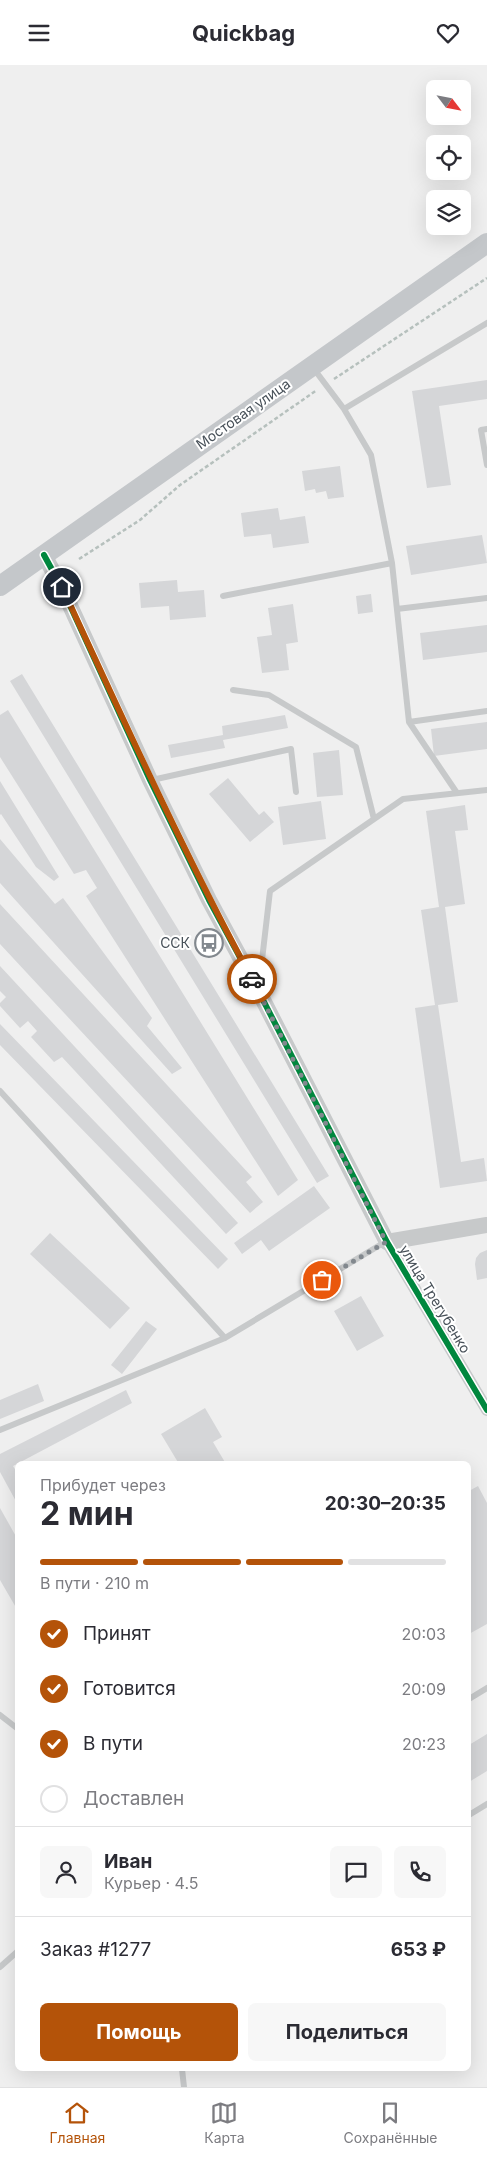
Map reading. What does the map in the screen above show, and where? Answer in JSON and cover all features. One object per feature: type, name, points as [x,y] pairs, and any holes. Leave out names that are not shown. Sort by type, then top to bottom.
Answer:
[{"type":"main road","name":"Мостовая улица","points":[[0,586],[487,243]]},
{"type":"street","name":"улица Трегубенко","points":[[44,555],[62,587],[150,780],[209,900],[262,998],[386,1242],[487,1410]]},
{"type":"street","points":[[386,1242],[487,1225]]},
{"type":"lane","points":[[344,409],[487,323]]},
{"type":"lane","points":[[312,366],[344,409],[371,455],[392,563],[409,722],[457,793]]},
{"type":"lane","points":[[487,429],[481,430],[487,465]]},
{"type":"lane","points":[[223,596],[392,563]]},
{"type":"lane","points":[[397,609],[487,598]]},
{"type":"lane","points":[[233,690],[269,695],[356,747],[374,819]]},
{"type":"lane","points":[[409,722],[487,711]]},
{"type":"lane","points":[[150,780],[291,749],[296,792]]},
{"type":"lane","points":[[262,998],[262,959],[270,891],[403,799],[487,790]]},
{"type":"lane","points":[[0,1091],[225,1338]]},
{"type":"lane","points":[[0,1430],[225,1338],[386,1242]]},
{"type":"lane","points":[[471,1698],[487,1688]]},
{"type":"lane","points":[[0,1715],[15,1727]]},
{"type":"lane","points":[[471,1814],[487,1804]]},
{"type":"lane","points":[[0,1967],[15,1954]]},
{"type":"lane","points":[[182,2071],[184,2087]]},
{"type":"path","points":[[79,559],[140,520],[180,485],[325,384],[487,277]]},
{"type":"building","points":[[487,380],[487,399],[439,406],[451,485],[427,488],[412,391]]},
{"type":"building","points":[[340,466],[344,497],[328,499],[326,491],[316,493],[315,489],[305,491],[302,471]]},
{"type":"building","points":[[278,508],[280,520],[305,516],[309,543],[273,548],[271,534],[244,537],[241,513]]},
{"type":"building","points":[[482,535],[487,563],[411,575],[406,546]]},
{"type":"building","points":[[177,580],[178,592],[204,590],[206,617],[170,620],[169,606],[141,608],[139,583]]},
{"type":"building","points":[[371,594],[373,612],[358,614],[356,596]]},
{"type":"building","points":[[293,604],[298,642],[286,644],[289,670],[262,673],[257,637],[272,635],[268,608]]},
{"type":"building","points":[[487,625],[487,652],[423,660],[420,633]]},
{"type":"building","points":[[22,674],[329,1176],[317,1183],[10,681]]},
{"type":"building","points":[[8,710],[298,1180],[278,1196],[86,896],[97,888],[86,870],[74,874],[0,757],[0,715]]},
{"type":"building","points":[[285,715],[288,728],[223,740],[225,748],[171,758],[168,745],[223,735],[222,726]]},
{"type":"building","points":[[487,722],[487,749],[434,756],[431,729]]},
{"type":"building","points":[[339,750],[343,795],[317,797],[313,753]]},
{"type":"building","points":[[228,778],[259,815],[264,811],[274,822],[250,842],[209,794]]},
{"type":"building","points":[[0,781],[59,877],[54,881],[36,867],[0,815]]},
{"type":"building","points":[[321,801],[326,839],[283,845],[278,807]]},
{"type":"building","points":[[465,805],[468,830],[455,831],[465,904],[445,907],[458,1002],[438,1005],[461,1162],[484,1158],[487,1181],[440,1188],[415,1008],[435,1005],[421,910],[439,907],[426,811]]},
{"type":"building","points":[[0,839],[55,904],[63,898],[152,1018],[147,1026],[182,1068],[172,1074],[0,883]]},
{"type":"building","points":[[0,904],[252,1177],[246,1182],[263,1202],[250,1213],[0,944]]},
{"type":"building","points":[[0,966],[238,1223],[226,1234],[62,1057],[54,1062],[31,1037],[37,1031],[28,1021],[20,1028],[0,1006],[0,1003],[6,997],[0,991]]},
{"type":"building","points":[[0,1024],[228,1259],[218,1269],[0,1045]]},
{"type":"building","points":[[314,1186],[330,1208],[269,1251],[261,1240],[242,1254],[234,1243]]},
{"type":"building","points":[[50,1233],[130,1308],[110,1329],[30,1254]]},
{"type":"building","points":[[487,1250],[487,1278],[477,1280],[476,1258],[480,1253]]},
{"type":"building","points":[[361,1296],[384,1336],[357,1351],[334,1311]]},
{"type":"building","points":[[146,1321],[157,1329],[122,1374],[111,1365]]},
{"type":"building","points":[[38,1384],[44,1401],[0,1419],[0,1400]]},
{"type":"building","points":[[126,1390],[132,1403],[22,1461],[15,1461],[13,1466],[15,1469],[15,1500],[0,1472],[0,1454]]},
{"type":"building","points":[[205,1408],[222,1437],[213,1442],[224,1461],[177,1461],[161,1434]]},
{"type":"building","points":[[478,1486],[487,1503],[487,1624],[471,1633],[471,1490]]},
{"type":"building","points":[[0,1508],[15,1535],[15,1606],[0,1580]]},
{"type":"building","points":[[487,1734],[487,1771],[471,1781],[471,1744]]},
{"type":"cycle path","points":[[44,555],[62,588],[150,780],[209,900],[262,998],[387,1242],[487,1410]]},
{"type":"way so far","points":[[252,979],[386,1242],[322,1280]]},
{"type":"place","name":"ССК","points":[[209,943]]},
{"type":"route","points":[[62,587],[159,797],[209,900],[252,979]]}]
